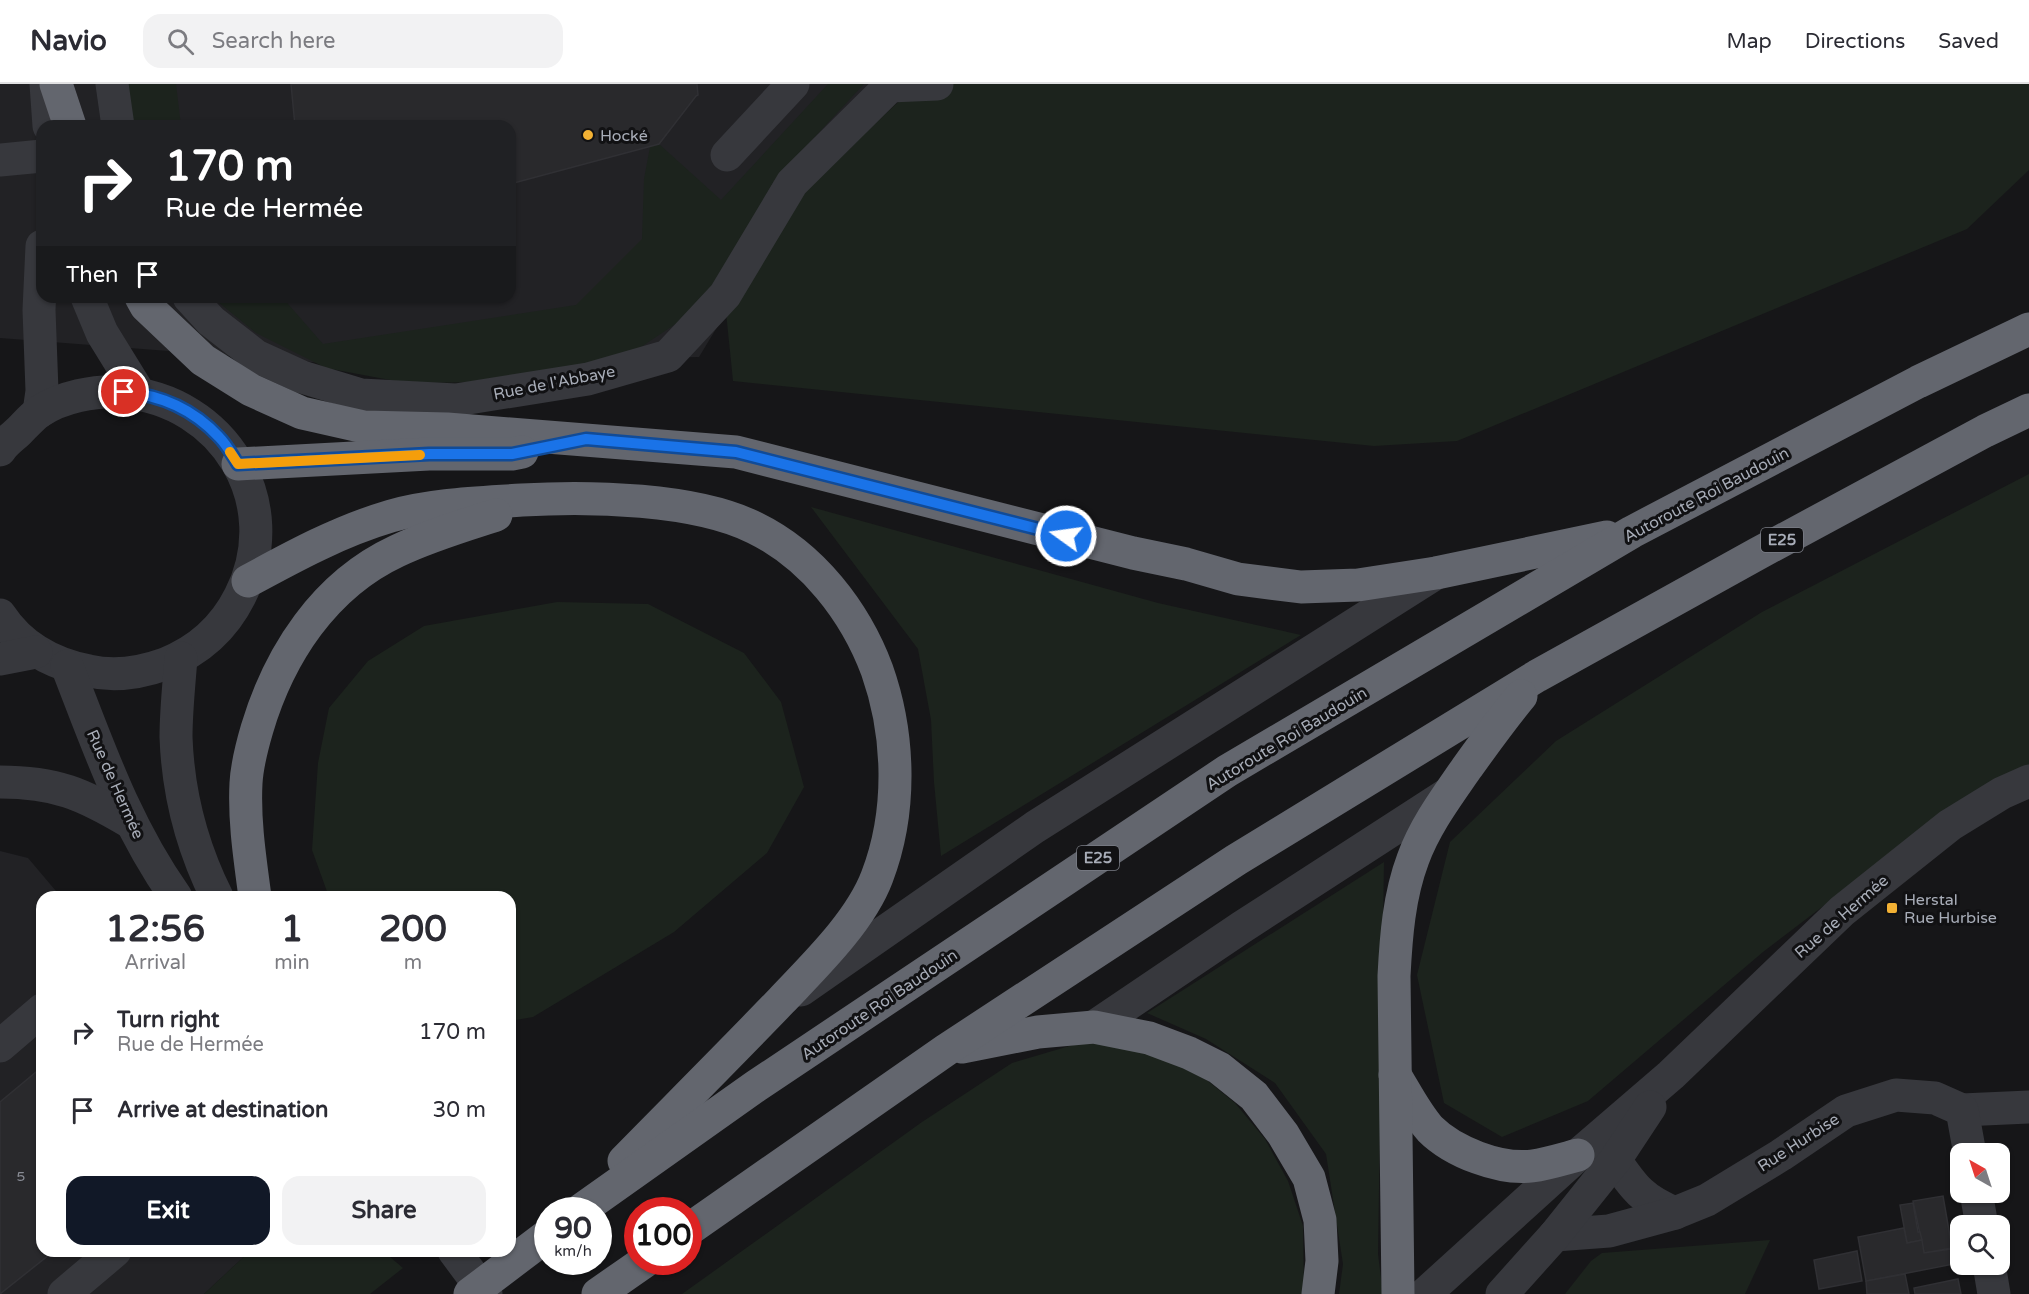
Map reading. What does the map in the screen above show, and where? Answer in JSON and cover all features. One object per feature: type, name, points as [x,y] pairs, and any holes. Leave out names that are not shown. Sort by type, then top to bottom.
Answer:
[{"type":"highway","points":[[56,84],[68,120]]},
{"type":"highway","points":[[144,303],[203,360],[251,390],[302,413],[364,427],[447,429],[736,452],[1238,579],[1301,587],[1358,585],[1437,573],[1632,532]]},
{"type":"highway","name":"Autoroute Roi Baudouin","points":[[599,1197],[756,1086],[1227,771],[1632,532],[1918,382],[2029,329]]},
{"type":"highway","name":"E25","points":[[702,1220],[946,1050],[1236,860],[1537,676],[1984,431],[2029,410]]},
{"type":"highway","points":[[238,464],[429,454],[512,454],[586,439]]},
{"type":"highway","points":[[248,581],[350,530],[433,506],[553,498],[634,501],[715,513],[754,527],[793,551],[820,577],[856,627],[872,657],[885,698],[894,749],[892,826],[877,880],[851,924],[769,1013],[588,1197]]},
{"type":"highway","points":[[254,891],[247,841],[246,782],[253,743],[274,680],[303,631],[342,587],[396,551],[452,529],[553,498]]},
{"type":"highway","points":[[1398,1294],[1394,976],[1402,899],[1413,860],[1429,825],[1494,729],[1537,676]]},
{"type":"highway","points":[[946,1050],[1038,1032],[1094,1027],[1149,1038],[1189,1053],[1219,1068],[1254,1096],[1282,1134],[1309,1178],[1320,1220],[1322,1261],[1318,1294]]},
{"type":"highway","points":[[1394,1074],[1431,1130],[1473,1156],[1501,1165],[1532,1166],[1578,1155]]},
{"type":"highway","points":[[470,1294],[534,1246]]},
{"type":"highway","points":[[603,1291],[626,1275]]},
{"type":"street","points":[[46,84],[49,120]]},
{"type":"street","points":[[112,84],[117,120]]},
{"type":"street","points":[[727,155],[793,84]]},
{"type":"street","name":"Rue de l'Abbaye","points":[[194,303],[211,321],[256,356],[302,378],[361,395],[456,400],[588,379],[668,356],[725,295],[792,183],[891,85],[936,84]]},
{"type":"street","points":[[0,160],[36,157]]},
{"type":"street","points":[[39,303],[42,391],[39,412]]},
{"type":"street","points":[[90,303],[102,333],[139,393]]},
{"type":"street","points":[[0,450],[39,412],[55,404],[82,395],[110,391],[139,393],[169,402],[197,417],[220,438],[238,464],[250,492],[256,522],[255,552],[248,581],[232,612],[209,638],[181,658],[144,671],[115,674],[67,666],[36,652],[8,627],[0,615]]},
{"type":"street","points":[[769,1013],[1035,827],[1437,573]]},
{"type":"street","points":[[0,658],[36,652]]},
{"type":"street","points":[[181,658],[176,735],[180,785],[202,867],[214,891]]},
{"type":"street","name":"Rue de Hermée","points":[[67,666],[130,822],[172,891]]},
{"type":"street","name":"Rue de Hermée","points":[[1425,1294],[1578,1155],[1671,1075],[1842,911],[1950,825],[2002,793],[2029,781]]},
{"type":"street","points":[[0,782],[27,783],[74,792],[93,800],[130,822]]},
{"type":"street","points":[[1094,1027],[1242,927],[1449,794]]},
{"type":"street","points":[[0,1046],[36,1015]]},
{"type":"street","name":"Rue de Hermée","points":[[1502,1294],[1555,1234],[1615,1160],[1671,1075]]},
{"type":"street","name":"Rue Hurbise","points":[[1555,1234],[1610,1231],[1675,1213],[1707,1200],[1781,1155],[1846,1111],[1896,1095],[1935,1098],[1962,1110],[2029,1107]]},
{"type":"street","points":[[1962,1110],[1968,1143]]},
{"type":"street","points":[[1615,1160],[1641,1195],[1675,1213]]},
{"type":"street","points":[[64,1294],[108,1257]]},
{"type":"street","points":[[458,1257],[486,1294]]},
{"type":"street","points":[[1991,1275],[1994,1294]]},
{"type":"shaded area","points":[[0,84],[918,84],[799,192],[699,357],[337,364],[0,338]]},
{"type":"shaded area","points":[[127,84],[176,84],[180,120],[131,120]]},
{"type":"shaded area","points":[[828,84],[864,84],[774,181],[719,279],[683,319],[641,347],[599,366],[497,382],[406,383],[326,368],[256,333],[219,303],[287,303],[323,344],[576,305],[642,239],[644,179],[650,147],[659,144],[721,200]]},
{"type":"shaded area","points":[[937,84],[2029,84],[2029,170],[1967,229],[1457,441],[1374,446],[733,381],[726,312],[799,192],[916,86]]},
{"type":"shaded area","points":[[2029,474],[2029,768],[1969,795],[1763,952],[1588,1101],[1502,1137],[1444,1103],[1417,975],[1450,842],[1556,741],[1762,612]]},
{"type":"shaded area","points":[[811,507],[1158,603],[1301,635],[941,856],[931,720],[918,649]]},
{"type":"shaded area","points":[[557,602],[648,604],[744,653],[781,702],[804,787],[767,853],[674,932],[533,1017],[516,1020],[516,891],[327,891],[312,850],[318,763],[329,708],[368,661],[424,626]]},
{"type":"shaded area","points":[[0,851],[28,858],[56,891],[36,891],[36,1257],[244,1257],[204,1294],[0,1294]]},
{"type":"shaded area","points":[[1384,862],[1378,1254],[1383,1294],[1339,1294],[1343,1264],[1326,1154],[1275,1083],[1206,1039],[1147,1013]]},
{"type":"shaded area","points":[[1083,1042],[1148,1049],[1203,1077],[1235,1103],[1265,1139],[1288,1181],[1303,1226],[1304,1294],[682,1294],[922,1122],[1012,1063]]},
{"type":"shaded area","points":[[1770,1240],[1745,1294],[1565,1294],[1591,1261],[1602,1253]]},
{"type":"shaded area","points":[[244,1257],[390,1257],[403,1268],[370,1294],[204,1294]]},
{"type":"building","name":"Hocké","points":[[291,84],[697,84],[698,95],[659,144],[516,182],[516,120],[294,120]]},
{"type":"building","points":[[36,1072],[36,1257],[46,1257],[0,1294],[0,1102]]},
{"type":"building","points":[[1943,1196],[1950,1248],[1924,1253],[1913,1201]]},
{"type":"building","points":[[1913,1203],[1918,1232],[1922,1240],[1907,1243],[1900,1205]]},
{"type":"building","points":[[1904,1228],[1907,1243],[1922,1240],[1924,1253],[1950,1249],[1950,1265],[1866,1281],[1858,1237]]},
{"type":"building","points":[[1857,1251],[1862,1281],[1819,1289],[1814,1260]]},
{"type":"building","points":[[1905,1274],[1909,1294],[1867,1294],[1866,1281]]},
{"type":"building","points":[[1958,1279],[1961,1294],[1915,1294],[1914,1288]]},
{"type":"slow traffic","points":[[230,452],[238,464],[420,455]]},
{"type":"place","name":"Hocké","points":[[588,135]]},
{"type":"place","name":"Herstal Rue Hurbise","points":[[1892,908]]},
{"type":"route","points":[[124,392],[139,393],[169,402],[197,417],[220,438],[238,464],[429,454],[512,454],[586,439],[736,452],[1066,536]]}]
